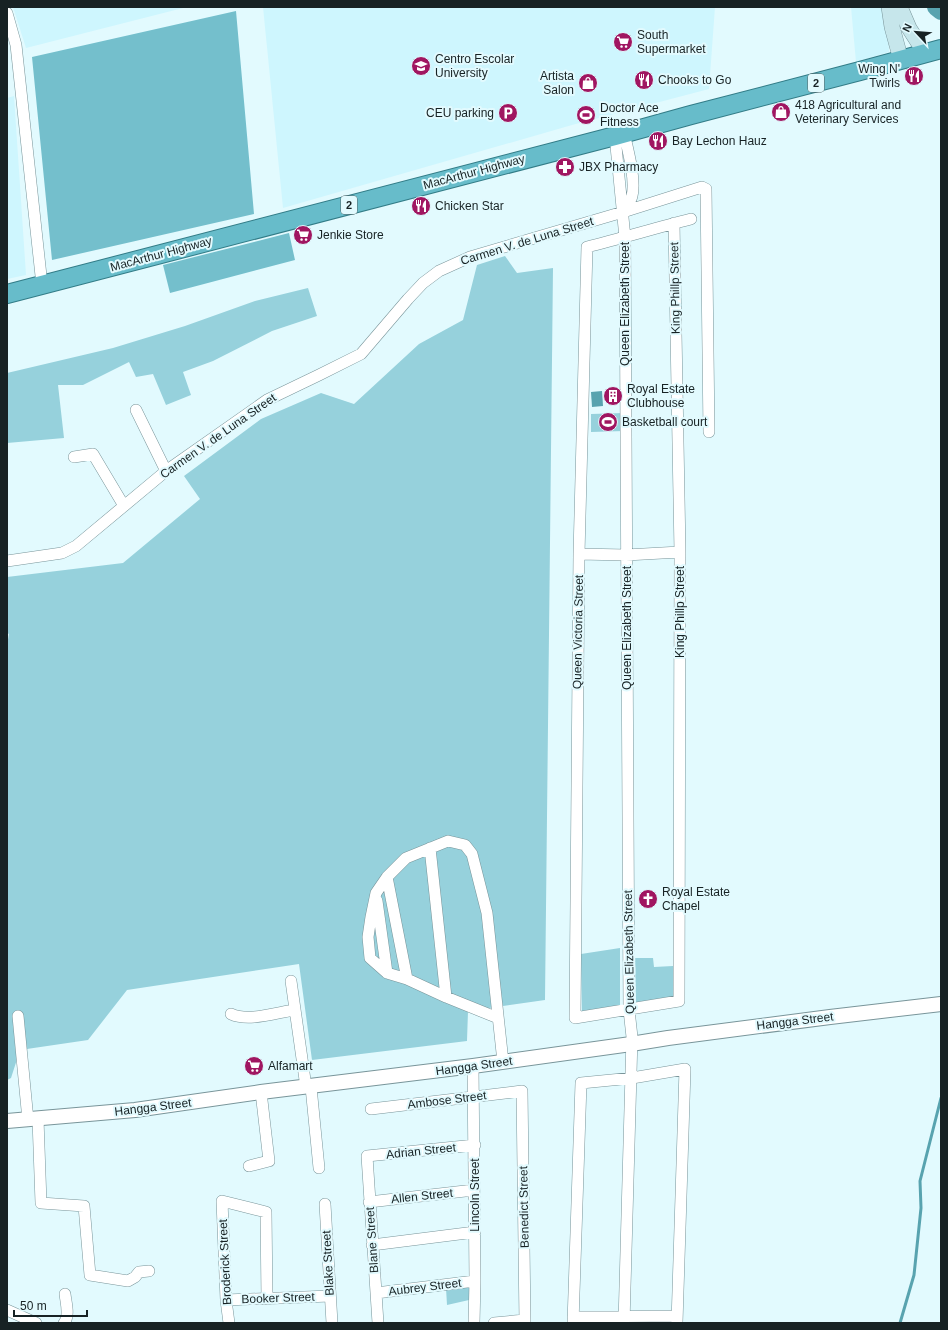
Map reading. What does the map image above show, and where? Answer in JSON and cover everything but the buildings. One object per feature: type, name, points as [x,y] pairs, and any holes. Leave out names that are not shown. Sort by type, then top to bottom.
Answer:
[{"type":"highway","name":"MacArthur Highway","points":[[7,294],[620,135],[691,114],[933,51]]},
{"type":"main road","points":[[889,7],[892,27],[901,60]]},
{"type":"main road","points":[[900,7],[909,28],[933,51]]},
{"type":"street","points":[[7,13],[16,45],[42,284]]},
{"type":"street","points":[[620,135],[631,167],[633,191],[632,198],[623,212]]},
{"type":"street","name":"Queen Elizabeth Street","points":[[620,135],[619,170],[625,238],[629,1010],[632,1037],[624,1320]]},
{"type":"street","points":[[619,170],[631,167]]},
{"type":"street","name":"Carmen V. de Luna Street","points":[[7,561],[62,553],[76,546],[166,471],[267,400],[361,354],[422,284],[439,271],[470,257],[702,187],[706,189],[709,432]]},
{"type":"street","points":[[625,238],[691,219]]},
{"type":"street","name":"King Phillp Street","points":[[629,1010],[679,1001],[680,552],[674,223]]},
{"type":"street","name":"Queen Victoria Street","points":[[625,238],[587,247],[579,554],[575,1018],[629,1010]]},
{"type":"street","points":[[136,410],[166,471]]},
{"type":"street","points":[[74,457],[93,454],[124,506]]},
{"type":"street","points":[[579,554],[626,555],[680,552]]},
{"type":"street","points":[[498,1018],[446,998],[406,979],[387,973],[376,893],[387,877],[406,858],[448,842],[465,845],[472,854],[487,913],[503,1062]]},
{"type":"street","points":[[430,848],[446,998]]},
{"type":"street","points":[[387,877],[406,979]]},
{"type":"street","points":[[291,981],[294,1010],[309,1087],[319,1168]]},
{"type":"street","name":"Hangga Street","points":[[7,1121],[33,1120],[135,1110],[261,1092],[503,1062],[668,1038],[941,1004]]},
{"type":"street","points":[[231,1014],[246,1018],[294,1010]]},
{"type":"street","points":[[18,1016],[33,1120],[41,1203],[84,1206],[90,1274],[128,1281],[135,1277],[139,1272],[149,1271]]},
{"type":"street","name":"Lincoln Street","points":[[473,1066],[475,1145],[474,1323]]},
{"type":"street","points":[[685,1069],[677,1320],[573,1320],[581,1083],[632,1078],[685,1069]]},
{"type":"street","name":"Ambose Street","points":[[371,1109],[522,1091]]},
{"type":"street","name":"Benedict Street","points":[[522,1091],[525,1322]]},
{"type":"street","points":[[249,1166],[269,1161],[261,1092]]},
{"type":"street","name":"Adrian Street","points":[[367,1156],[475,1145]]},
{"type":"street","name":"Blane Street","points":[[367,1156],[378,1323]]},
{"type":"street","name":"Allen Street","points":[[369,1202],[474,1190]]},
{"type":"street","name":"Broderick Street","points":[[228,1323],[222,1201],[266,1212],[267,1299]]},
{"type":"street","name":"Blake Street","points":[[325,1204],[332,1323]]},
{"type":"street","points":[[372,1245],[475,1232]]},
{"type":"street","name":"Aubrey Street","points":[[376,1293],[475,1281]]},
{"type":"street","points":[[65,1294],[67,1316],[65,1322]]},
{"type":"street","name":"Booker Street","points":[[226,1300],[330,1296]]},
{"type":"street","points":[[7,1310],[36,1323]]},
{"type":"street","points":[[494,1323],[525,1322]]},
{"type":"shaded area","points":[[13,7],[187,7],[26,48]]},
{"type":"shaded area","name":"Centro Escolar University","points":[[263,7],[715,7],[709,89],[572,125],[283,208]]},
{"type":"shaded area","points":[[851,7],[887,7],[889,52],[856,62]]},
{"type":"shaded area","points":[[236,11],[254,214],[52,260],[32,57]]},
{"type":"shaded area","points":[[14,96],[26,275],[7,279],[7,98]]},
{"type":"shaded area","points":[[289,233],[295,260],[170,293],[163,265]]},
{"type":"shaded area","points":[[505,256],[517,273],[553,268],[545,1000],[468,1011],[467,1041],[312,1060],[299,964],[127,990],[88,1040],[20,1050],[11,1078],[7,1080],[7,645],[9,634],[7,633],[7,577],[123,563],[200,499],[184,476],[261,419],[321,393],[354,404],[419,344],[463,320],[477,265]]},
{"type":"shaded area","points":[[308,288],[317,316],[272,331],[213,361],[183,372],[191,395],[166,405],[153,374],[136,377],[129,362],[83,385],[58,385],[64,438],[7,443],[7,373],[113,348],[185,326],[255,301]]},
{"type":"shaded area","points":[[602,391],[603,406],[592,407],[591,392]]},
{"type":"shaded area","name":"Basketball court","points":[[624,413],[624,431],[591,432],[591,414]]},
{"type":"shaded area","points":[[620,948],[620,1008],[582,1011],[581,954]]},
{"type":"shaded area","points":[[635,958],[653,958],[654,967],[673,966],[673,999],[636,1004]]},
{"type":"shaded area","points":[[469,1284],[469,1300],[447,1305],[446,1288]]},
{"type":"waterway","points":[[936,7],[941,11]]},
{"type":"waterway","points":[[900,1323],[914,1275],[921,1208],[920,1181],[941,1098]]},
{"type":"place","name":"South Supermarket","points":[[623,42]]},
{"type":"place","name":"Centro Escolar University","points":[[421,66]]},
{"type":"place","name":"Wing N' Twirls","points":[[914,76]]},
{"type":"place","name":"Chooks to Go","points":[[644,80]]},
{"type":"place","name":"Artista Salon","points":[[588,83]]},
{"type":"place","name":"418 Agricultural and Veterinary Services","points":[[781,112]]},
{"type":"place","name":"CEU parking","points":[[508,113]]},
{"type":"place","name":"Doctor Ace Fitness","points":[[586,115]]},
{"type":"place","name":"Bay Lechon Hauz","points":[[658,141]]},
{"type":"place","name":"JBX Pharmacy","points":[[565,167]]},
{"type":"place","name":"Chicken Star","points":[[421,206]]},
{"type":"place","name":"Jenkie Store","points":[[303,235]]},
{"type":"place","name":"Royal Estate Clubhouse","points":[[613,396]]},
{"type":"place","name":"Basketball court","points":[[608,422]]},
{"type":"place","name":"Royal Estate Chapel","points":[[648,899]]},
{"type":"place","name":"Alfamart","points":[[254,1066]]}]
